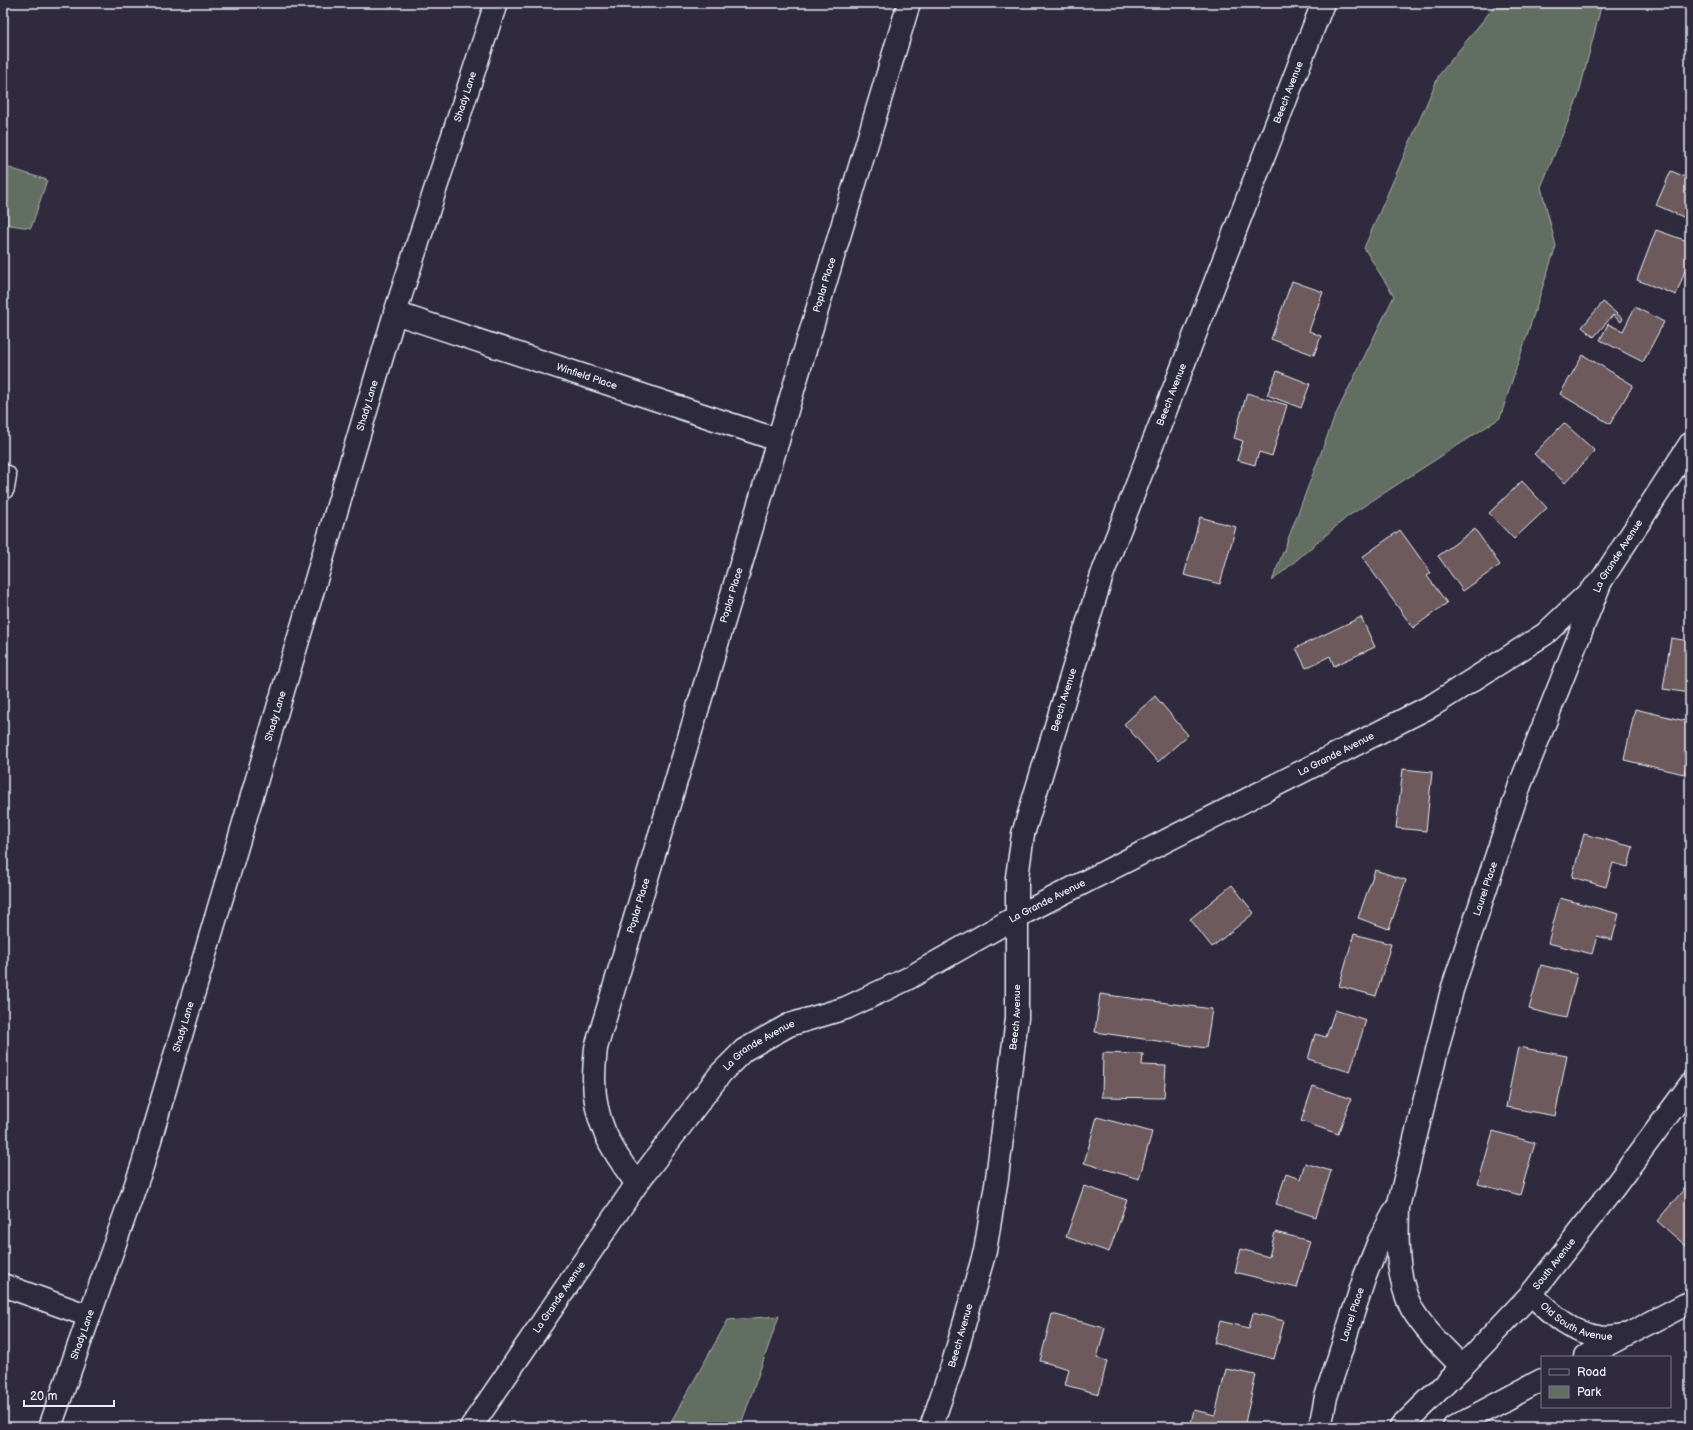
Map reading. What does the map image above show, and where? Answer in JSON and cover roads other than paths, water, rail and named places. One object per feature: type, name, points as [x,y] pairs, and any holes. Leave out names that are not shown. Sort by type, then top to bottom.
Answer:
[{"type":"street","name":"Shady Lane","points":[[50,1427],[142,1167],[395,313],[496,3]]},
{"type":"street","name":"Poplar Place","points":[[638,1182],[634,1180],[615,1154],[602,1126],[598,1111],[594,1079],[596,1048],[909,3]]},
{"type":"street","name":"Beech Avenue","points":[[931,1427],[953,1363],[985,1251],[996,1186],[1017,1018],[1017,876],[1023,834],[1102,576],[1323,3]]},
{"type":"street","name":"Winfield Place","points":[[395,313],[778,440]]},
{"type":"street","name":"La Grande Avenue","points":[[471,1427],[638,1182],[721,1073],[744,1050],[789,1025],[846,1008],[907,979],[1016,917],[1433,704],[1545,634],[1601,580],[1690,444]]},
{"type":"street","name":"Laurel Place","points":[[1462,1368],[1434,1338],[1412,1309],[1401,1276],[1397,1243],[1398,1206],[1452,990],[1520,785],[1601,580]]},
{"type":"street","name":"South Avenue","points":[[1401,1427],[1462,1368],[1531,1294],[1609,1194],[1690,1085]]},
{"type":"street","name":"Laurel Place","points":[[1320,1427],[1326,1396],[1365,1276],[1379,1241],[1398,1206]]},
{"type":"street","points":[[3,1285],[89,1316]]},
{"type":"street","name":"Old South Avenue","points":[[1531,1294],[1560,1320],[1577,1331],[1600,1337],[1627,1335]]},
{"type":"street","name":"Old South Avenue","points":[[1587,1356],[1690,1302]]},
{"type":"street","points":[[1454,1427],[1541,1381]]}]
